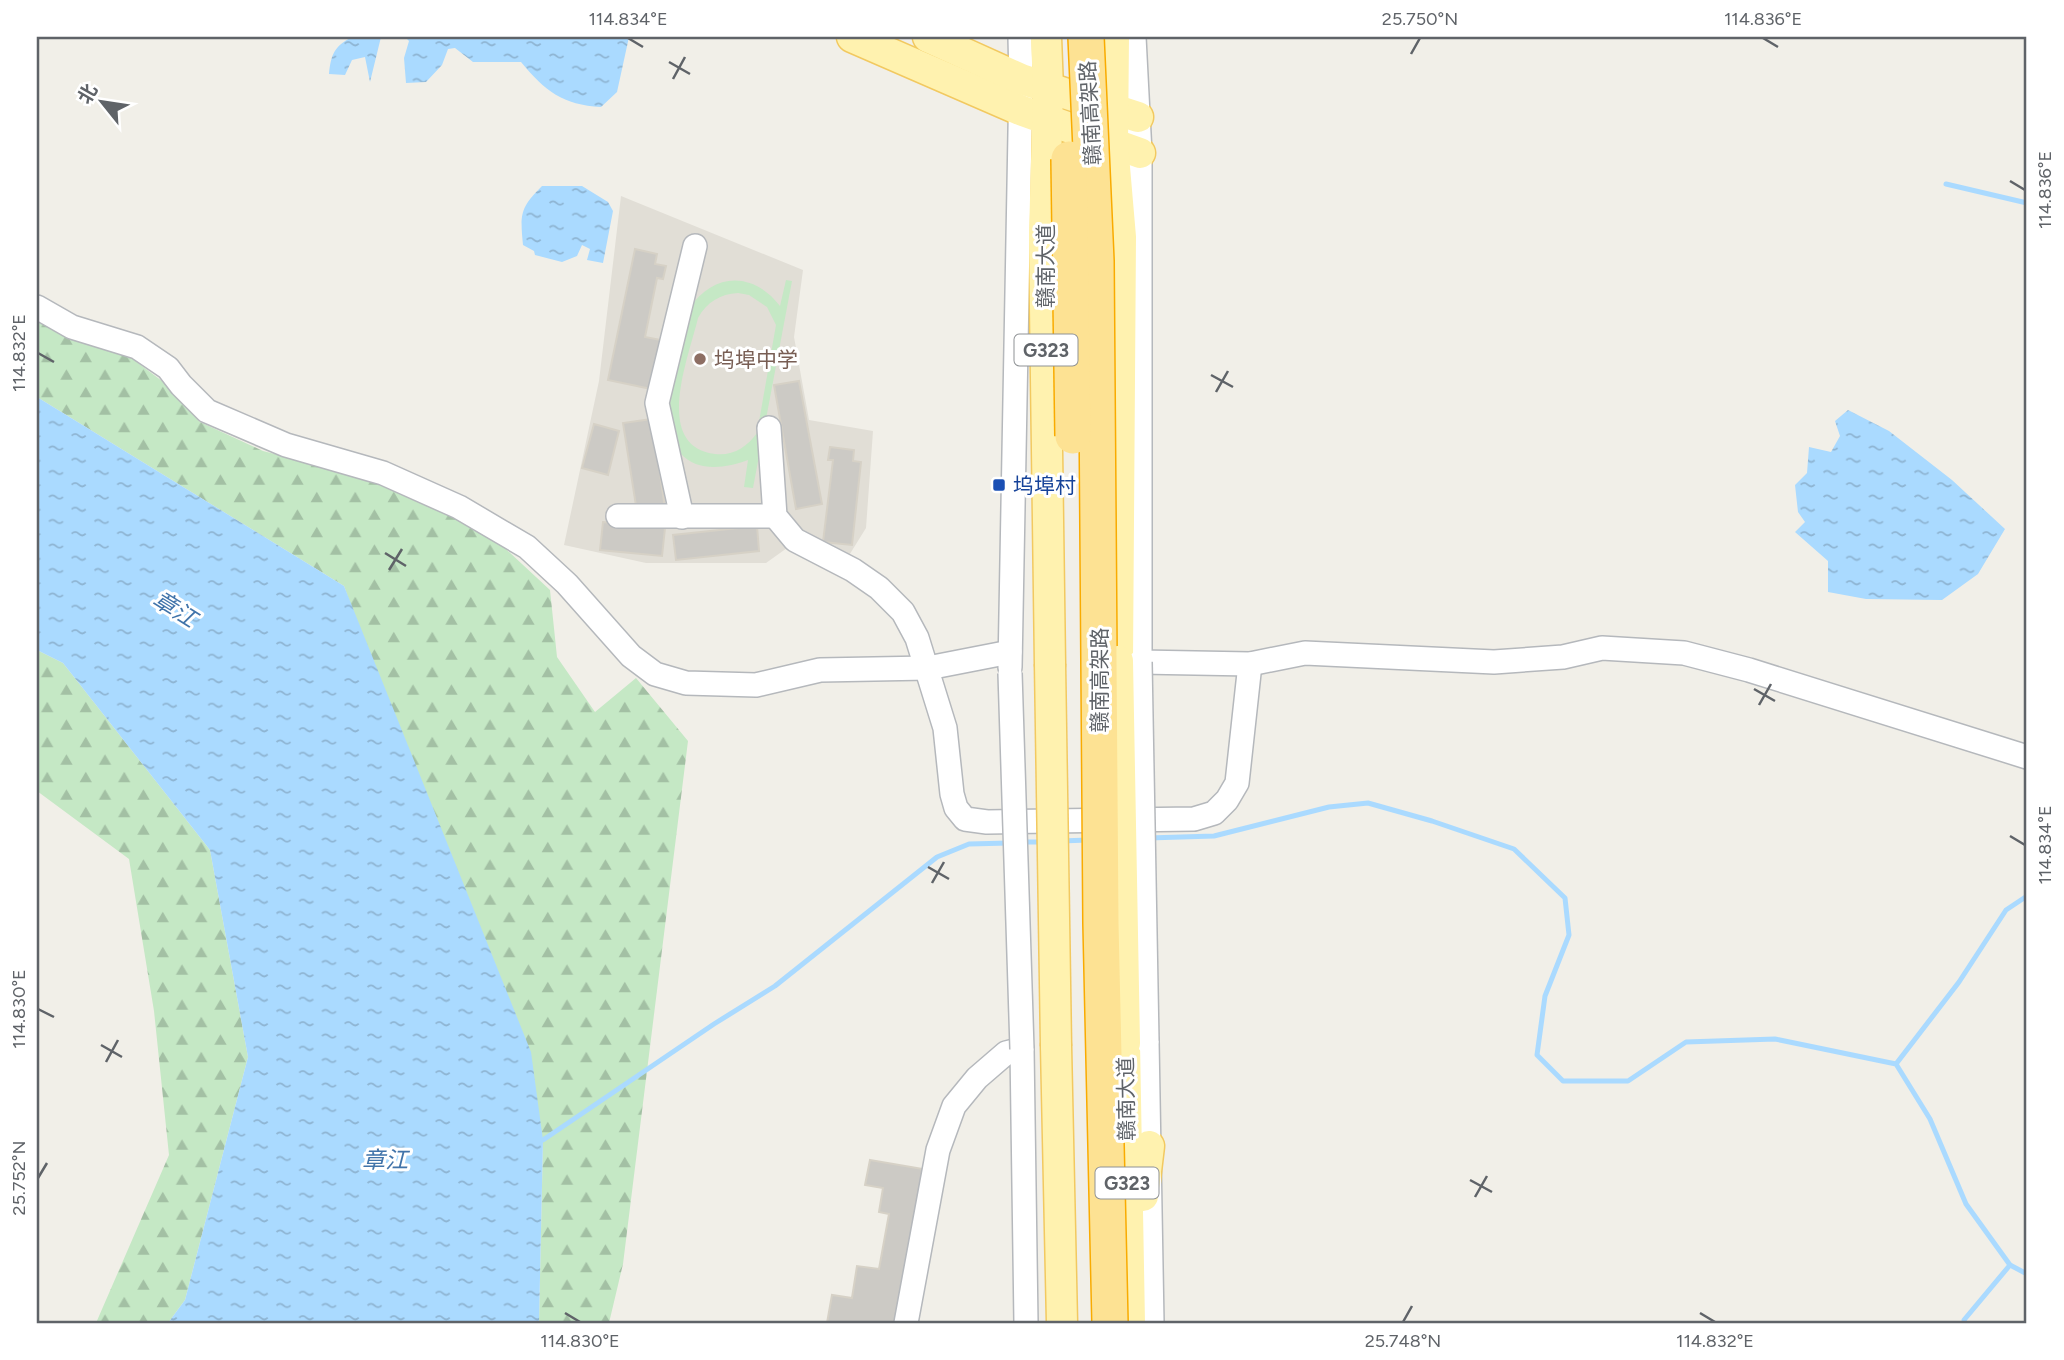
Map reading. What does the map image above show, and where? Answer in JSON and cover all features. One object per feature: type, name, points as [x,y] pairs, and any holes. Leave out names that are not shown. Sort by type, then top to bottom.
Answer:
[{"type":"highway","name":"赣南高架路","points":[[1066,37],[1089,1323]]},
{"type":"highway","name":"赣南高架路","points":[[1086,37],[1096,261],[1101,923],[1123,1315]]},
{"type":"main road","points":[[852,37],[1034,114],[1127,148]]},
{"type":"main road","points":[[928,37],[1034,84],[1125,112]]},
{"type":"main road","name":"赣南大道","points":[[1046,37],[1034,84],[1034,114],[1044,235],[1062,1323]]},
{"type":"main road","points":[[1114,37],[1125,112],[1127,148],[1121,237],[1129,661]]},
{"type":"main road","points":[[1044,235],[1121,237]]},
{"type":"main road","name":"赣南大道","points":[[1123,1315],[1136,1042],[1129,661]]},
{"type":"main road","points":[[1123,1315],[1149,1146]]},
{"type":"street","points":[[1020,37],[1034,84]]},
{"type":"street","points":[[1125,112],[1134,37]]},
{"type":"street","points":[[1026,1323],[1010,663],[1034,114]]},
{"type":"street","points":[[1127,148],[1129,661],[1250,664],[1305,653],[1494,662],[1563,657],[1602,648],[1684,653],[2027,757]]},
{"type":"street","points":[[682,517],[657,403],[695,246]]},
{"type":"street","points":[[37,307],[72,327],[137,347],[168,368],[207,411],[286,445],[383,473],[459,508],[516,540],[567,584],[631,656],[655,674],[686,683],[756,685],[820,670],[1010,663]]},
{"type":"street","points":[[769,429],[775,516],[794,540],[853,570],[879,588],[903,611],[917,638],[945,728],[951,794],[965,819],[987,822],[1194,820],[1214,813],[1227,800],[1237,783],[1250,664]]},
{"type":"street","points":[[618,516],[775,516]]},
{"type":"street","points":[[1136,1042],[1149,1146],[1152,1323]]},
{"type":"street","points":[[906,1323],[938,1150],[954,1106],[977,1078],[1006,1053],[1021,1049]]},
{"type":"shaded area","name":"坞埠中学","points":[[621,196],[803,270],[794,337],[809,420],[873,431],[866,528],[848,557],[801,538],[766,563],[646,563],[564,545],[599,381]]},
{"type":"green space","points":[[733,280],[758,286],[780,306],[786,280],[792,281],[753,488],[744,487],[748,460],[722,467],[695,464],[680,453],[663,423],[689,309],[699,297],[710,288]],"holes":[[[725,295],[749,295],[767,307],[776,325],[757,433],[739,449],[728,454],[715,454],[696,447],[684,435],[680,418],[683,376],[698,318],[706,307]]]},
{"type":"green space","points":[[37,321],[84,343],[126,354],[162,381],[200,422],[263,451],[372,479],[410,493],[496,540],[550,590],[557,657],[595,712],[636,678],[688,741],[623,1264],[609,1323],[539,1323],[543,1140],[344,586],[37,397]]},
{"type":"green space","points":[[37,650],[63,663],[210,850],[248,1057],[185,1300],[168,1323],[96,1323],[169,1155],[154,1011],[129,859],[37,791]]},
{"type":"water","points":[[352,37],[381,37],[370,82],[365,57],[352,60],[345,75],[329,74],[334,52]]},
{"type":"water","points":[[405,37],[629,37],[617,92],[601,107],[576,103],[556,95],[538,81],[521,62],[473,62],[455,48],[448,49],[442,65],[426,82],[406,83],[404,58],[409,41]]},
{"type":"water","points":[[542,186],[582,186],[608,202],[613,211],[603,263],[587,260],[590,249],[582,245],[577,256],[562,262],[535,255],[534,251],[523,245],[523,212],[529,200]]},
{"type":"water","name":"章江","points":[[37,397],[344,586],[531,1052],[543,1140],[539,1323],[168,1323],[185,1300],[248,1057],[210,850],[63,663],[37,650]]},
{"type":"water","points":[[1848,410],[1889,431],[1952,480],[2005,529],[1978,574],[1942,600],[1866,599],[1828,592],[1828,561],[1795,532],[1805,522],[1798,512],[1795,485],[1807,473],[1809,447],[1831,452],[1840,436],[1835,421]]},
{"type":"building","points":[[635,249],[657,254],[655,264],[666,266],[663,279],[657,278],[645,337],[666,341],[656,390],[608,380]]},
{"type":"building","points":[[799,381],[822,504],[796,509],[774,385]]},
{"type":"building","points":[[652,419],[665,508],[637,512],[623,423]]},
{"type":"building","points":[[594,424],[619,431],[608,475],[582,468]]},
{"type":"building","points":[[830,447],[854,450],[853,461],[861,462],[852,545],[823,542],[833,460],[828,460]]},
{"type":"building","points":[[603,522],[665,528],[662,556],[600,550]]},
{"type":"building","points":[[757,526],[759,551],[676,560],[673,535]]},
{"type":"building","points":[[870,1160],[923,1169],[896,1323],[827,1323],[832,1295],[852,1298],[857,1266],[879,1269],[889,1214],[879,1212],[883,1188],[865,1185]]},
{"type":"waterway","points":[[1946,184],[2027,203]]},
{"type":"waterway","points":[[1148,838],[1214,836],[1329,807],[1368,803],[1514,849],[1565,898],[1569,935],[1545,996],[1537,1055],[1563,1081],[1628,1081],[1686,1042],[1775,1039],[1896,1064],[1930,1119],[1966,1204],[2010,1265],[2027,1274]]},
{"type":"waterway","points":[[1060,841],[1089,840]]},
{"type":"waterway","points":[[1022,842],[1044,842]]},
{"type":"waterway","points":[[535,1140],[543,1140],[775,986],[937,857],[969,844],[1009,843]]},
{"type":"waterway","points":[[1896,1064],[1959,982],[2006,910],[2027,896]]},
{"type":"waterway","points":[[1965,1323],[1964,1320],[2010,1265]]},
{"type":"place","name":"坞埠中学","points":[[700,359]]},
{"type":"place","name":"坞埠村","points":[[999,485]]}]
